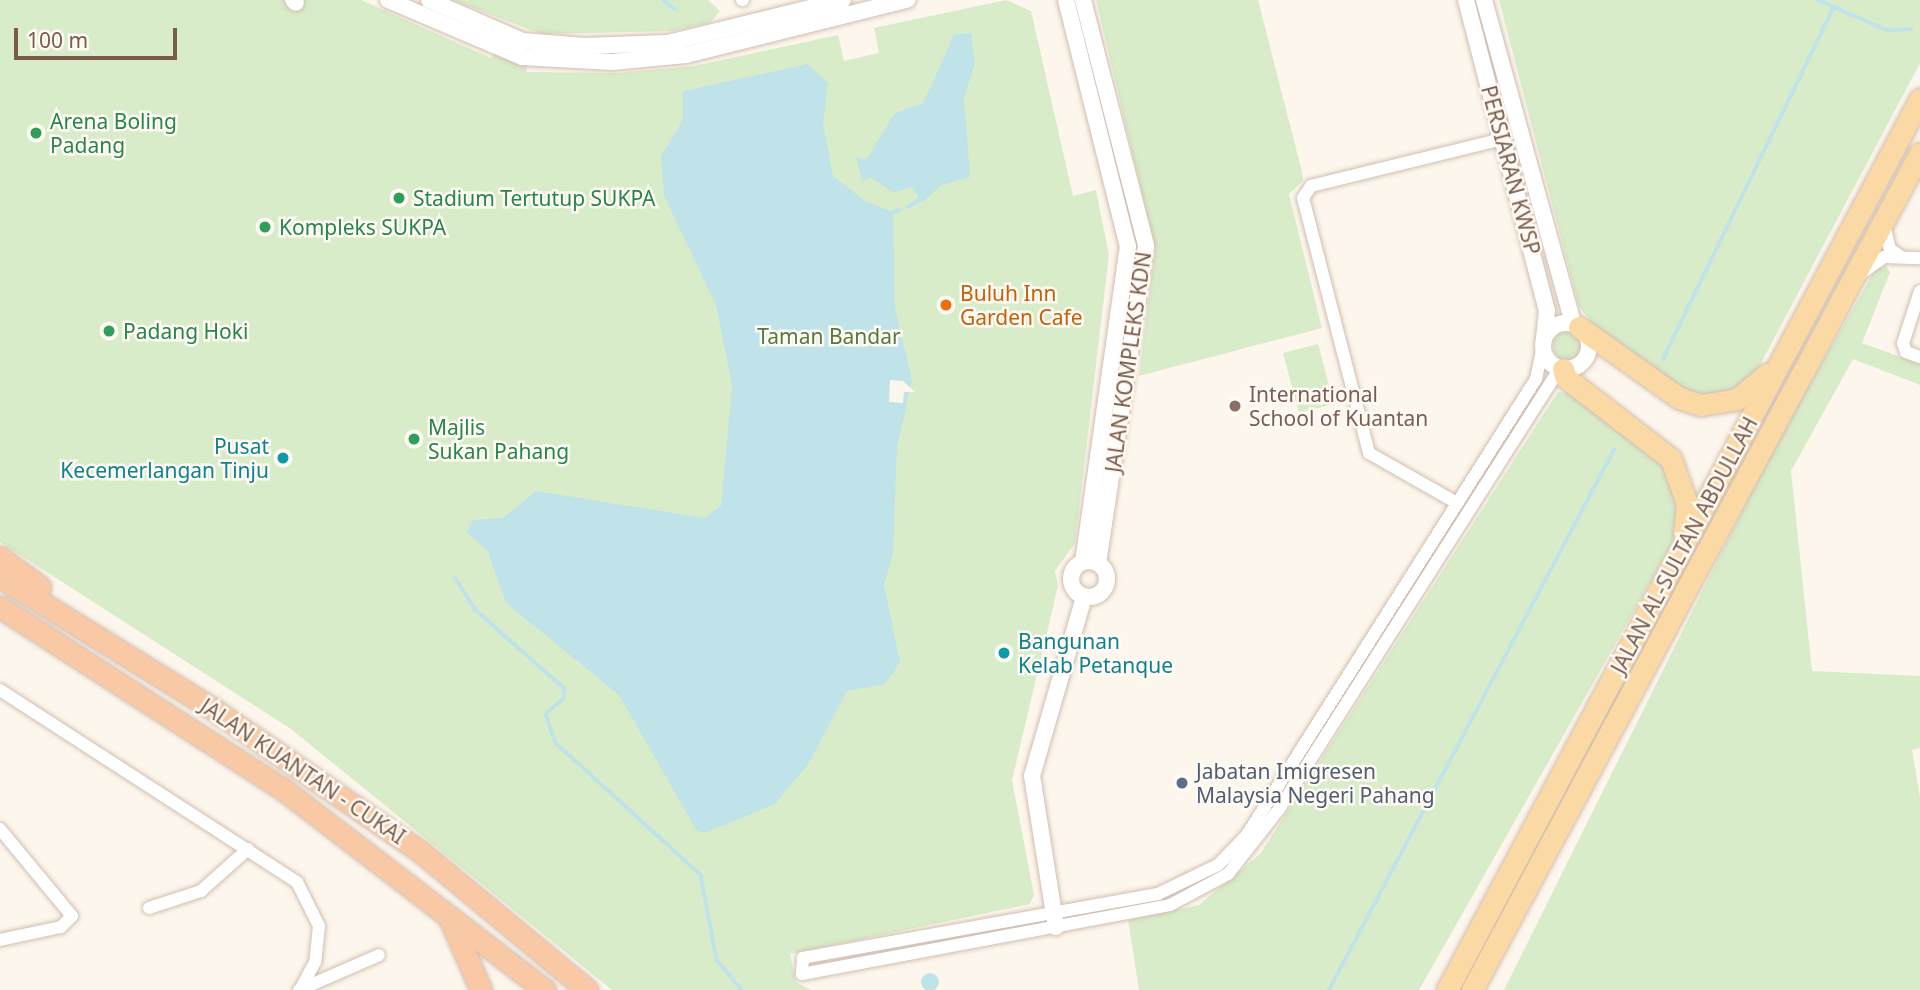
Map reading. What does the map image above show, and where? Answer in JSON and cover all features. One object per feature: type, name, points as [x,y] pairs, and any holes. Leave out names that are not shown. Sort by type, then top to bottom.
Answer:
[{"type":"highway","points":[[0,557],[95,634]]},
{"type":"highway","name":"JALAN KUANTAN - CUKAI","points":[[0,577],[95,634],[421,852],[587,990]]},
{"type":"highway","name":"JALAN KUANTAN - CUKAI","points":[[0,607],[83,657],[284,790],[444,908],[545,990]]},
{"type":"highway","points":[[0,625],[83,657]]},
{"type":"highway","points":[[444,908],[481,990]]},
{"type":"main road","name":"JALAN AL-SULTAN ABDULLAH","points":[[1447,990],[1920,100]]},
{"type":"main road","name":"JALAN AL-SULTAN ABDULLAH","points":[[1472,990],[1857,278],[1920,153]]},
{"type":"main road","points":[[1576,325],[1679,398],[1701,405],[1737,399],[1784,356]]},
{"type":"main road","points":[[1547,387],[1566,374],[1671,459],[1687,504],[1678,556]]},
{"type":"street","points":[[388,0],[522,57],[612,62],[686,55],[907,0]]},
{"type":"street","points":[[429,0],[523,41],[584,46],[668,43],[844,0]]},
{"type":"street","name":"JALAN KOMPLEKS KDN","points":[[1066,0],[1128,246],[1090,562]]},
{"type":"street","name":"JALAN KOMPLEKS KDN","points":[[1083,0],[1146,246],[1090,562]]},
{"type":"street","name":"PERSIARAN KWSP","points":[[1466,0],[1549,316],[1544,343]]},
{"type":"street","name":"PERSIARAN KWSP","points":[[1484,0],[1515,118],[1576,325],[1588,351],[1581,363],[1566,374]]},
{"type":"street","points":[[1498,122],[1515,118]]},
{"type":"street","points":[[1457,503],[1369,453],[1303,198],[1311,186],[1502,139]]},
{"type":"street","points":[[1884,223],[1889,249],[1900,256]]},
{"type":"street","points":[[1128,246],[1146,246]]},
{"type":"street","points":[[1857,278],[1884,257],[1920,258]]},
{"type":"street","points":[[1920,291],[1903,343],[1906,352],[1920,357]]},
{"type":"street","points":[[1547,387],[1453,520],[1323,713],[1247,835],[1218,865],[1169,891],[1054,919],[806,976],[800,964],[803,958],[1054,919],[1177,903],[1227,874],[1261,838],[1336,721],[1453,520],[1457,503],[1536,379],[1544,343],[1557,324],[1576,325]]},
{"type":"street","points":[[1544,343],[1566,374]]},
{"type":"street","points":[[1054,919],[1032,776],[1084,597],[1106,586],[1090,562],[1070,577],[1084,597]]},
{"type":"street","points":[[0,690],[297,882],[315,910],[319,944],[299,990]]},
{"type":"street","points":[[1323,713],[1336,721]]},
{"type":"street","points":[[0,829],[72,916],[61,927],[0,940]]},
{"type":"street","points":[[149,908],[201,891],[248,849]]},
{"type":"street","points":[[299,990],[379,955]]},
{"type":"green space","name":"Taman Bandar","points":[[0,0],[361,0],[491,58],[496,52],[526,65],[527,72],[617,73],[694,66],[838,35],[844,61],[879,53],[874,28],[1006,0],[1031,11],[1073,196],[1096,190],[1109,255],[1075,543],[1055,571],[1058,586],[1012,780],[1034,895],[1030,904],[790,954],[796,982],[811,990],[612,990],[291,729],[0,542]]},
{"type":"green space","points":[[452,0],[708,0],[720,11],[710,23],[672,31],[542,34]]},
{"type":"green space","points":[[1096,0],[1258,0],[1302,172],[1303,181],[1289,194],[1322,328],[1139,376],[1155,248]]},
{"type":"green space","points":[[1499,0],[1920,0],[1920,63],[1751,382],[1708,398],[1684,395],[1600,332],[1579,307]]},
{"type":"green space","points":[[1886,266],[1890,272],[1862,343],[1920,364],[1920,385],[1853,359],[1791,471],[1812,671],[1920,676],[1920,748],[1912,750],[1920,797],[1920,990],[1504,990],[1776,443],[1875,270]]},
{"type":"green space","points":[[1567,332],[1577,336],[1581,346],[1577,356],[1567,360],[1557,356],[1553,346],[1557,336]]},
{"type":"green space","points":[[1318,344],[1334,404],[1299,413],[1283,353]]},
{"type":"green space","points":[[1558,392],[1574,393],[1660,459],[1679,504],[1676,537],[1419,990],[1139,990],[1128,920],[1199,905],[1260,854]]},
{"type":"water","points":[[971,33],[975,63],[964,98],[970,177],[941,185],[922,203],[912,187],[894,193],[870,177],[862,182],[856,157],[866,160],[895,113],[923,103],[954,35]]},
{"type":"water","points":[[808,64],[828,83],[823,123],[833,176],[865,201],[893,212],[895,308],[912,380],[897,448],[893,554],[884,585],[900,662],[885,684],[847,691],[809,763],[775,804],[705,833],[697,831],[619,695],[506,603],[488,552],[467,532],[473,520],[503,518],[536,491],[704,518],[721,506],[732,385],[716,305],[664,196],[661,156],[683,120],[683,91]]},
{"type":"water","points":[[926,973],[934,973],[939,982],[937,989],[926,991],[921,986],[921,978]]},
{"type":"pier","points":[[890,380],[903,381],[915,392],[904,392],[903,403],[889,402]]},
{"type":"waterway","points":[[663,0],[675,9]]},
{"type":"waterway","points":[[1818,0],[1887,30],[1911,29]]},
{"type":"waterway","points":[[1663,359],[1834,7]]},
{"type":"waterway","points":[[908,207],[918,201]]},
{"type":"waterway","points":[[893,212],[899,210]]},
{"type":"waterway","points":[[1329,990],[1614,450]]},
{"type":"waterway","points":[[455,577],[476,610],[565,689],[564,699],[546,714],[556,743],[701,875],[717,960],[742,990]]},
{"type":"place","name":"Arena Boling Padang","points":[[36,133]]},
{"type":"place","name":"Stadium Tertutup SUKPA","points":[[399,198]]},
{"type":"place","name":"Kompleks SUKPA","points":[[265,227]]},
{"type":"place","name":"Buluh Inn Garden Cafe","points":[[946,305]]},
{"type":"place","name":"Padang Hoki","points":[[109,331]]},
{"type":"place","name":"International School of Kuantan","points":[[1235,406]]},
{"type":"place","name":"Majlis Sukan Pahang","points":[[414,439]]},
{"type":"place","name":"Pusat Kecemerlangan Tinju","points":[[283,458]]},
{"type":"place","name":"Bangunan Kelab Petanque","points":[[1004,653]]},
{"type":"place","name":"Jabatan Imigresen Malaysia Negeri Pahang","points":[[1182,783]]}]
